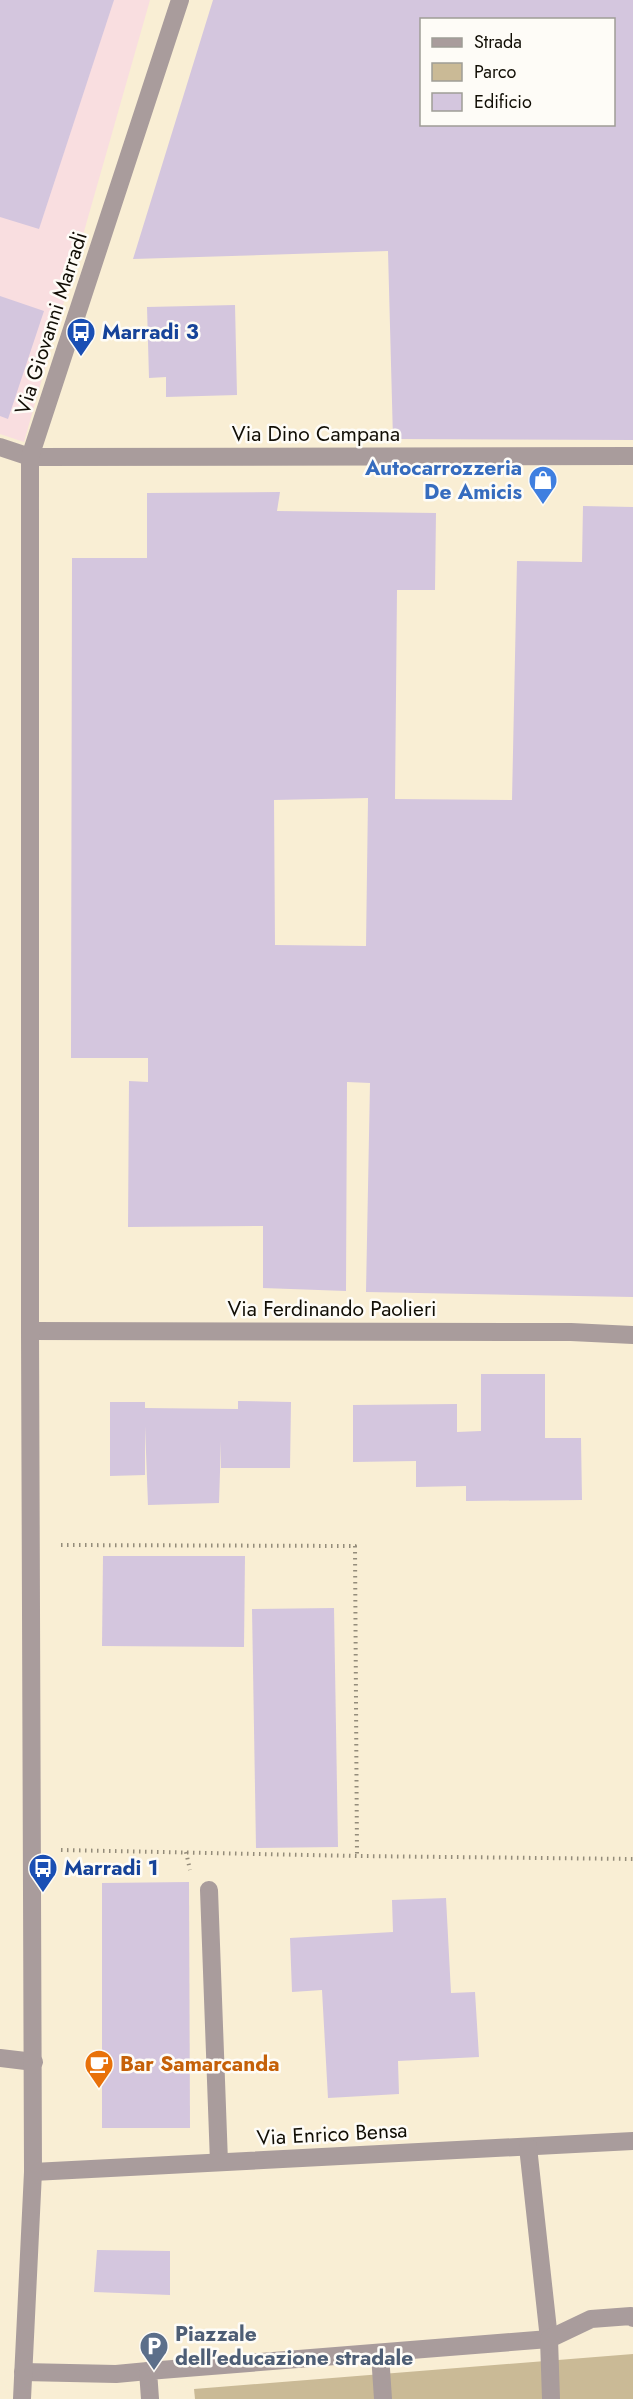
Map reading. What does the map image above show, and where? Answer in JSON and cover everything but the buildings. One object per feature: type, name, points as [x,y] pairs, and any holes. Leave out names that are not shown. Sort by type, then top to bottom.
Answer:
[{"type":"street","name":"Via Giovanni Marradi","points":[[22,2399],[33,2172],[34,2061],[30,1331],[30,457],[180,0]]},
{"type":"street","name":"Via Dino Campana","points":[[0,447],[30,457],[633,456]]},
{"type":"street","name":"Via Ferdinando Paolieri","points":[[30,1331],[571,1332],[633,1335]]},
{"type":"street","points":[[209,1890],[219,2162]]},
{"type":"street","points":[[0,2058],[34,2061]]},
{"type":"street","name":"Via Enrico Bensa","points":[[33,2172],[633,2141]]},
{"type":"street","points":[[528,2146],[549,2339],[551,2399]]},
{"type":"street","points":[[23,2372],[116,2374],[380,2354],[549,2339],[591,2319],[631,2316],[633,2318]]},
{"type":"street","points":[[380,2354],[383,2399]]},
{"type":"street","points":[[148,2371],[150,2399]]},
{"type":"path","points":[[31,1545],[355,1546],[357,1856]]},
{"type":"path","points":[[32,1849],[357,1856],[633,1858]]},
{"type":"shaded area","points":[[0,0],[150,0],[24,442],[0,434]]},
{"type":"green space","points":[[633,2354],[633,2399],[195,2399],[194,2389]]},
{"type":"place","name":"Marradi 3","points":[[81,358]]},
{"type":"place","name":"Autocarrozzeria De Amicis","points":[[543,506]]},
{"type":"place","name":"Marradi 1","points":[[43,1894]]},
{"type":"place","name":"Bar Samarcanda","points":[[99,2090]]},
{"type":"place","name":"Piazzale dell'educazione stradale","points":[[154,2372]]}]
